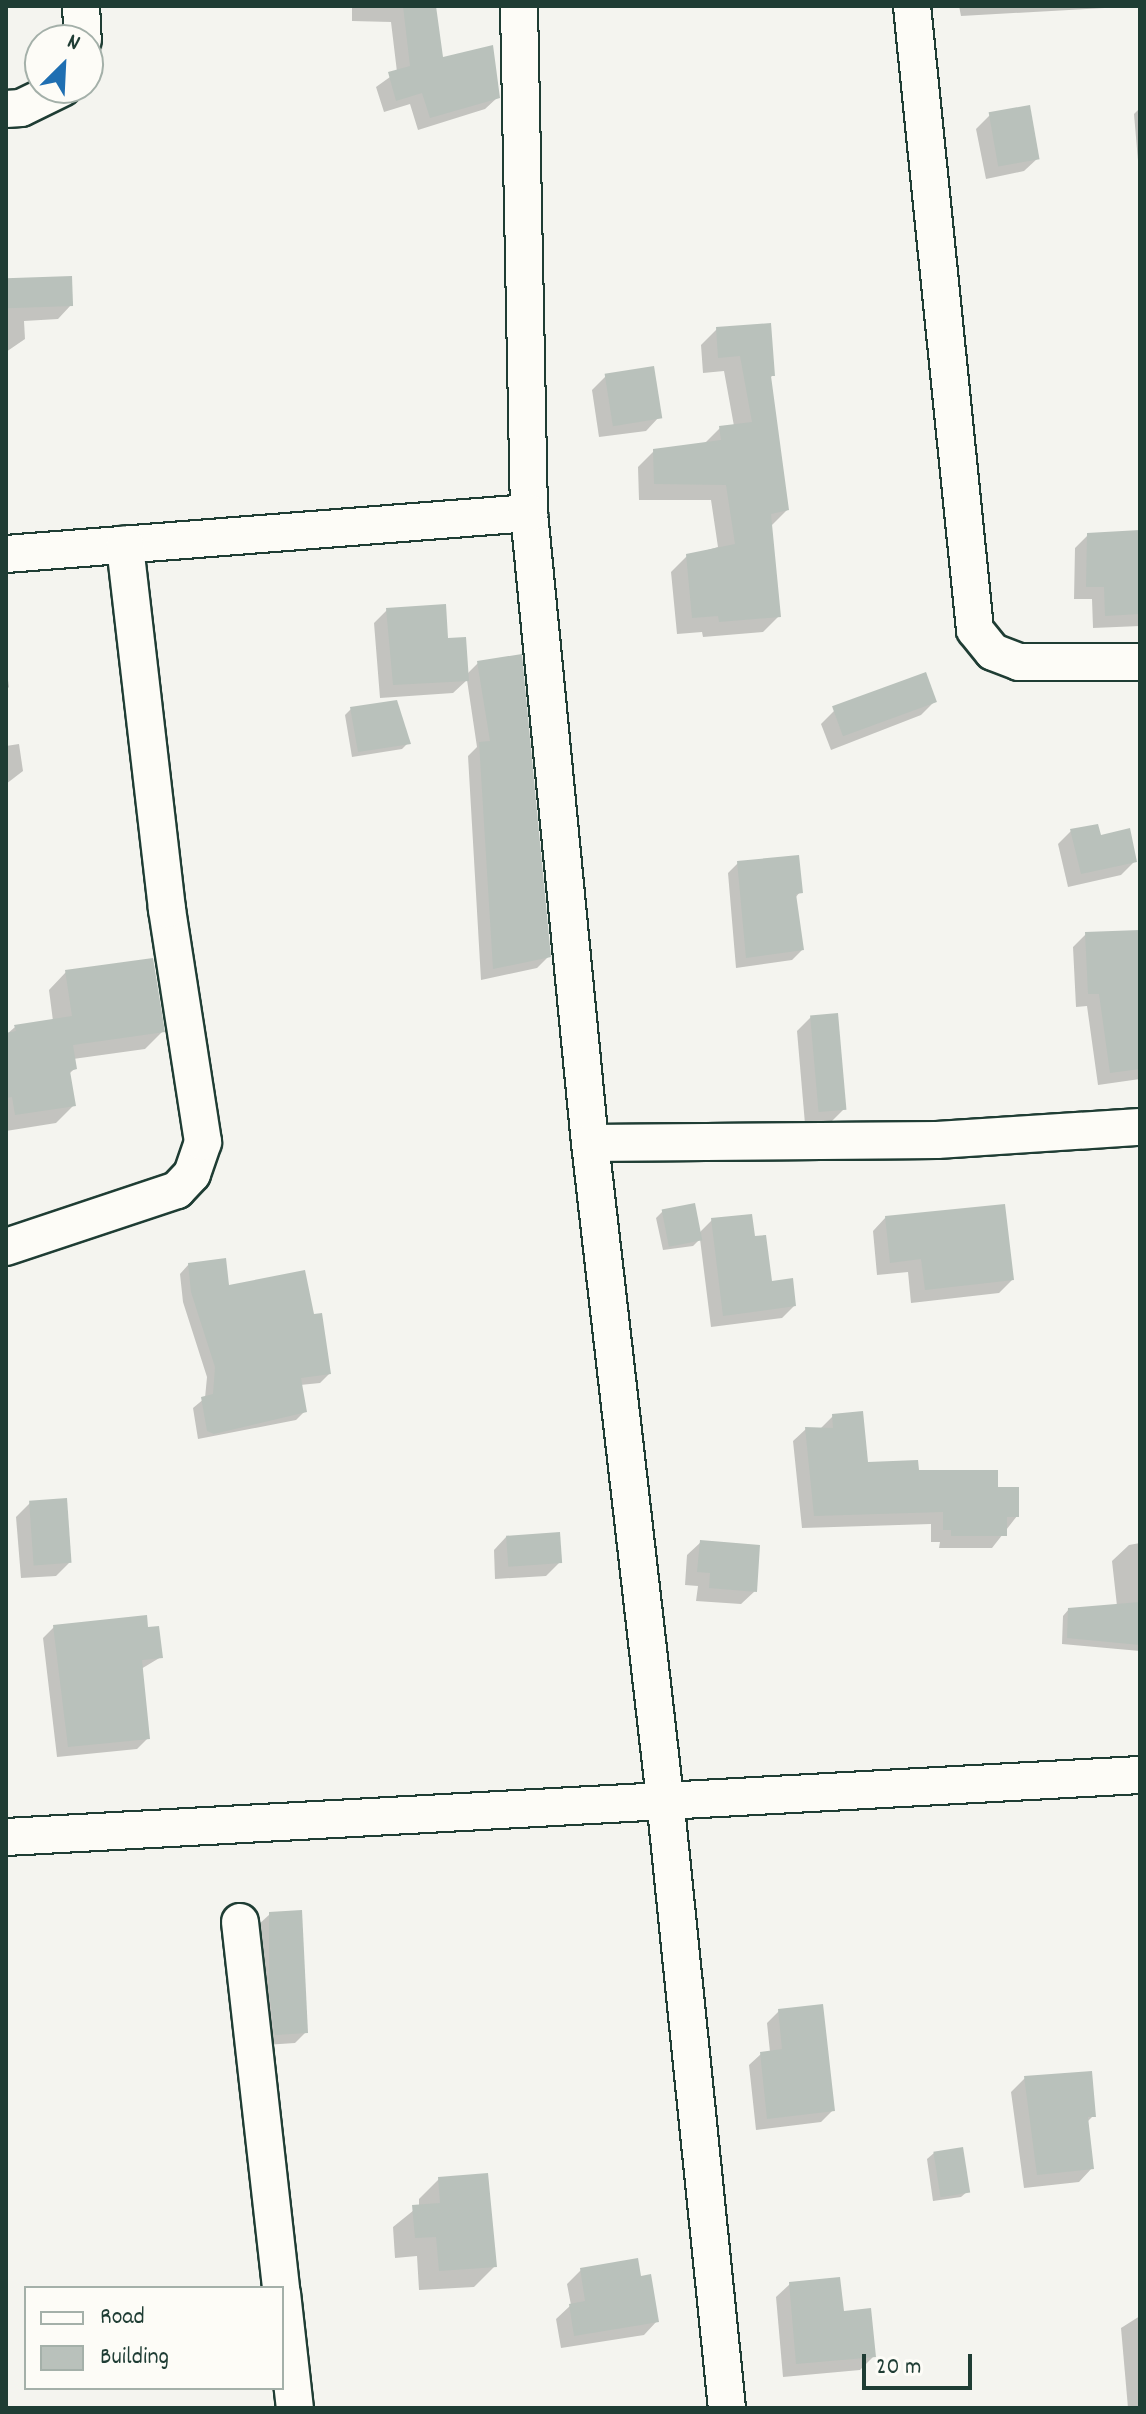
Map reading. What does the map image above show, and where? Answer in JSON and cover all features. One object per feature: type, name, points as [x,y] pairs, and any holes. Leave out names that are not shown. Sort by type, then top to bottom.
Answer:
[{"type":"street","points":[[519,6],[529,513],[590,1143],[665,1798],[727,2408]]},
{"type":"street","points":[[912,6],[975,630],[993,652],[1019,662],[1140,662]]},
{"type":"street","points":[[6,109],[29,104]]},
{"type":"street","points":[[6,554],[529,513]]},
{"type":"street","points":[[6,1247],[177,1190],[192,1174],[203,1142],[167,909],[125,544]]},
{"type":"street","points":[[590,1143],[937,1140],[1140,1127]]},
{"type":"street","points":[[6,1837],[665,1798],[1140,1775]]},
{"type":"street","points":[[240,1922],[281,2286]]},
{"type":"street","points":[[284,2309],[295,2408]]},
{"type":"building","points":[[403,6],[436,6],[443,57],[493,45],[500,98],[430,118],[422,93],[396,101],[388,72],[410,66]]},
{"type":"building","points":[[1030,105],[1040,159],[998,166],[989,112]]},
{"type":"building","points":[[72,276],[73,306],[7,308],[6,278]]},
{"type":"building","points":[[771,323],[775,376],[771,376],[789,510],[771,514],[781,617],[719,622],[718,616],[692,618],[686,554],[735,544],[726,485],[654,484],[653,449],[721,440],[719,426],[752,422],[740,356],[718,358],[716,327]]},
{"type":"building","points":[[654,366],[662,418],[613,426],[605,374]]},
{"type":"building","points":[[1140,530],[1140,614],[1105,616],[1104,587],[1086,587],[1087,533]]},
{"type":"building","points":[[446,604],[448,638],[466,637],[469,681],[393,685],[386,608]]},
{"type":"building","points":[[522,654],[551,957],[493,969],[479,742],[490,741],[477,661]]},
{"type":"building","points":[[926,672],[937,702],[843,736],[832,706]]},
{"type":"building","points":[[397,700],[411,744],[358,752],[350,707]]},
{"type":"building","points":[[1098,824],[1101,835],[1130,828],[1137,862],[1081,874],[1070,829]]},
{"type":"building","points":[[799,855],[803,893],[796,894],[804,950],[746,958],[737,861]]},
{"type":"building","points":[[1140,930],[1140,1069],[1110,1073],[1099,994],[1088,994],[1085,932]]},
{"type":"building","points":[[153,958],[165,1032],[73,1045],[77,1069],[70,1071],[76,1106],[15,1115],[12,1097],[6,1098],[6,1033],[16,1031],[14,1025],[72,1016],[65,970]]},
{"type":"building","points":[[838,1013],[846,1110],[819,1112],[810,1015]]},
{"type":"building","points":[[695,1203],[702,1240],[669,1247],[662,1209]]},
{"type":"building","points":[[1005,1204],[1014,1280],[925,1290],[921,1259],[890,1263],[885,1216]]},
{"type":"building","points":[[752,1214],[755,1236],[766,1235],[772,1281],[793,1278],[796,1306],[723,1316],[711,1218]]},
{"type":"building","points":[[226,1258],[229,1285],[305,1270],[314,1314],[322,1313],[331,1374],[301,1378],[307,1412],[214,1434],[207,1431],[201,1397],[213,1394],[215,1367],[191,1292],[188,1263]]},
{"type":"building","points":[[863,1411],[868,1462],[918,1460],[919,1470],[998,1470],[998,1487],[1019,1487],[1019,1517],[1007,1517],[1007,1536],[951,1536],[951,1530],[943,1530],[943,1512],[814,1516],[805,1427],[833,1428],[832,1414]]},
{"type":"building","points":[[67,1498],[72,1563],[34,1565],[29,1501]]},
{"type":"building","points":[[560,1532],[562,1563],[508,1567],[506,1536]]},
{"type":"building","points":[[700,1540],[760,1545],[757,1592],[709,1588],[710,1573],[697,1572]]},
{"type":"building","points":[[1140,1602],[1140,1645],[1067,1638],[1068,1608]]},
{"type":"building","points":[[147,1615],[148,1627],[159,1626],[163,1658],[142,1660],[150,1739],[68,1747],[53,1625]]},
{"type":"building","points":[[302,1910],[308,2033],[275,2035],[269,1991],[269,1912]]},
{"type":"building","points":[[823,2004],[835,2111],[767,2119],[760,2052],[782,2049],[778,2009]]},
{"type":"building","points":[[1092,2071],[1096,2117],[1088,2117],[1094,2169],[1037,2175],[1024,2076]]},
{"type":"building","points":[[963,2147],[970,2192],[941,2197],[933,2152]]},
{"type":"building","points":[[488,2173],[497,2267],[439,2271],[436,2237],[415,2238],[412,2205],[440,2203],[438,2177]]},
{"type":"building","points":[[638,2258],[641,2276],[651,2274],[659,2322],[574,2336],[569,2304],[585,2301],[580,2268]]},
{"type":"building","points":[[840,2277],[844,2311],[871,2308],[876,2357],[796,2364],[789,2282]]}]
